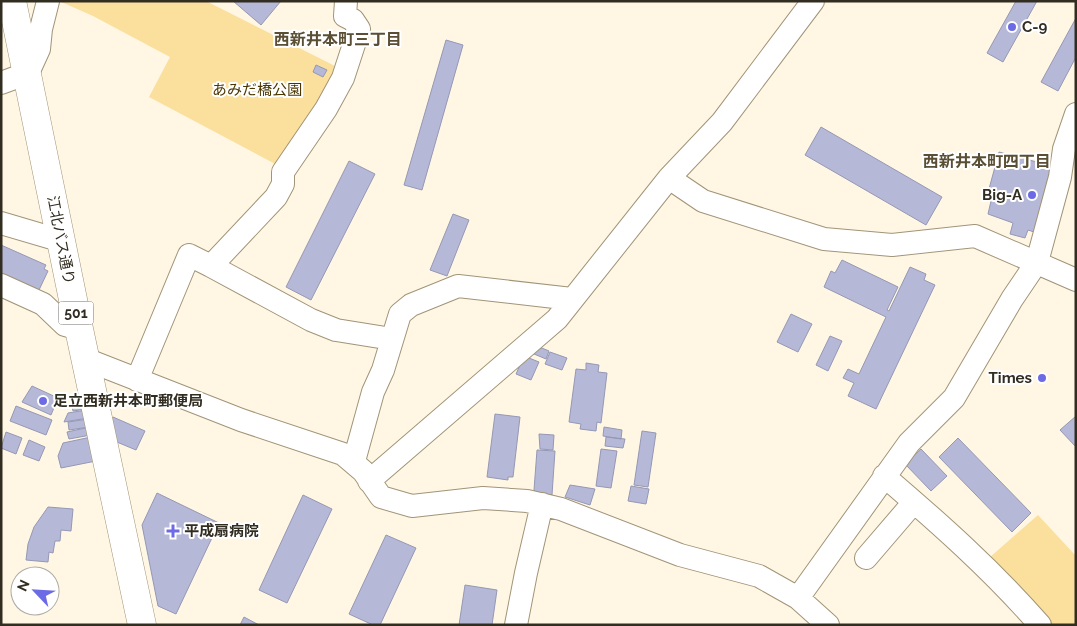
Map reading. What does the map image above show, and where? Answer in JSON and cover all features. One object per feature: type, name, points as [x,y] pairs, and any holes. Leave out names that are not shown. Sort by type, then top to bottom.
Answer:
[{"type":"main road","name":"江北バス通り","points":[[12,1],[142,625]]},
{"type":"street","points":[[1,83],[28,73],[39,49],[41,29],[48,1]]},
{"type":"street","points":[[211,266],[230,243],[276,197],[284,184],[284,172],[326,109],[343,78],[359,28],[353,20],[345,16],[346,1]]},
{"type":"street","points":[[369,481],[557,319],[669,178],[722,122],[813,1]]},
{"type":"street","points":[[802,609],[884,476],[916,435],[954,398],[1012,299],[1037,262],[1060,177],[1064,149],[1076,114]]},
{"type":"street","points":[[669,178],[702,201],[824,238],[892,245],[975,236],[1076,280]]},
{"type":"street","points":[[1,223],[62,241]]},
{"type":"street","points":[[137,380],[189,255],[310,320],[336,330],[392,339]]},
{"type":"street","points":[[1,284],[43,304],[65,325],[79,329]]},
{"type":"street","points":[[354,461],[373,392],[383,370],[400,314],[411,305],[458,286],[572,299]]},
{"type":"street","points":[[85,358],[241,420],[343,454],[354,461],[381,497],[412,506],[483,498],[542,504],[680,555],[758,576],[802,609],[828,625]]},
{"type":"street","points":[[884,476],[960,541],[1010,590],[1040,625]]},
{"type":"street","points":[[866,558],[914,502]]},
{"type":"street","points":[[516,625],[542,504]]},
{"type":"green space","name":"あみだ橋公園","points":[[59,1],[206,1],[337,67],[332,83],[277,165],[149,97],[170,57],[93,16]]},
{"type":"green space","points":[[1038,515],[1076,556],[1076,625],[1052,625],[989,558]]},
{"type":"building","points":[[233,1],[281,1],[261,25]]},
{"type":"building","name":"C-9","points":[[1016,1],[1037,1],[1003,62],[987,53]]},
{"type":"building","points":[[1076,18],[1076,57],[1058,91],[1041,82]]},
{"type":"building","points":[[446,40],[463,45],[422,190],[404,185]]},
{"type":"building","points":[[316,65],[327,70],[323,77],[313,72]]},
{"type":"building","points":[[821,127],[942,197],[926,225],[805,155]]},
{"type":"building","points":[[999,152],[1052,166],[1034,232],[1028,230],[1025,238],[1010,234],[1013,223],[988,214],[991,201],[986,200]]},
{"type":"building","points":[[349,161],[375,174],[311,300],[286,287]]},
{"type":"building","points":[[453,214],[469,220],[447,276],[430,270]]},
{"type":"building","points":[[1,245],[46,265],[44,269],[48,271],[39,290],[1,273]]},
{"type":"building","points":[[842,260],[898,287],[887,310],[889,311],[910,267],[926,274],[924,280],[935,285],[876,409],[848,396],[854,383],[843,378],[848,369],[859,374],[886,317],[824,287],[831,271],[835,273]]},
{"type":"building","points":[[791,314],[812,324],[798,352],[777,342]]},
{"type":"building","points":[[830,336],[842,341],[828,371],[816,365]]},
{"type":"building","points":[[537,346],[549,351],[546,359],[534,354],[533,350]]},
{"type":"building","points":[[550,352],[567,358],[562,370],[545,364]]},
{"type":"building","points":[[524,356],[539,362],[531,380],[516,374]]},
{"type":"building","points":[[586,363],[599,365],[598,372],[607,373],[601,423],[597,422],[596,431],[580,429],[581,424],[569,422],[576,369],[586,370]]},
{"type":"building","points":[[32,386],[58,398],[51,415],[22,402]]},
{"type":"building","points":[[84,396],[86,409],[73,411],[72,407],[78,397]]},
{"type":"building","points":[[16,406],[52,420],[46,435],[10,421]]},
{"type":"building","points":[[86,410],[88,418],[64,422],[68,413]]},
{"type":"building","points":[[495,414],[520,417],[513,477],[508,477],[508,480],[487,477]]},
{"type":"building","points":[[1076,416],[1076,447],[1060,430]]},
{"type":"building","points":[[113,417],[145,431],[136,450],[112,440],[109,427]]},
{"type":"building","points":[[88,419],[89,427],[69,430],[68,422]]},
{"type":"building","points":[[90,427],[91,435],[69,439],[67,432]]},
{"type":"building","points":[[604,427],[622,430],[621,439],[603,436]]},
{"type":"building","points":[[642,431],[656,433],[648,487],[634,485]]},
{"type":"building","points":[[6,432],[22,438],[16,454],[1,448]]},
{"type":"building","points":[[539,434],[554,435],[553,450],[540,449]]},
{"type":"building","points":[[91,437],[96,461],[61,468],[58,456],[63,443]]},
{"type":"building","points":[[606,437],[625,439],[623,448],[605,446]]},
{"type":"building","points":[[958,438],[1031,513],[1012,532],[939,457]]},
{"type":"building","points":[[29,440],[45,447],[39,461],[23,455]]},
{"type":"building","points":[[601,449],[617,451],[611,488],[596,486]]},
{"type":"building","points":[[921,449],[947,476],[931,491],[905,464]]},
{"type":"building","points":[[537,450],[555,451],[552,495],[538,494],[534,490]]},
{"type":"building","points":[[570,485],[595,489],[590,505],[565,497]]},
{"type":"building","points":[[631,486],[649,489],[646,504],[628,501]]},
{"type":"building","points":[[157,493],[219,523],[176,614],[158,606],[142,525]]},
{"type":"building","points":[[303,495],[332,509],[287,603],[259,590]]},
{"type":"building","points":[[48,507],[73,509],[71,531],[61,530],[60,541],[55,541],[53,553],[49,552],[48,562],[26,560],[28,544],[34,527]]},
{"type":"building","points":[[386,535],[416,548],[380,625],[373,625],[349,614]]},
{"type":"building","points":[[465,585],[497,590],[492,625],[459,625]]},
{"type":"building","points":[[244,617],[259,625],[240,625]]},
{"type":"place","name":"C-9","points":[[1012,27]]},
{"type":"place","name":"Big-A","points":[[1032,195]]},
{"type":"place","name":"Times","points":[[1042,378]]},
{"type":"place","name":"足立西新井本町郵便局","points":[[43,401]]},
{"type":"place","name":"平成扇病院","points":[[173,531]]},
{"type":"district","name":"西新井本町三丁目","points":[[338,39]]},
{"type":"district","name":"西新井本町四丁目","points":[[987,161]]}]
